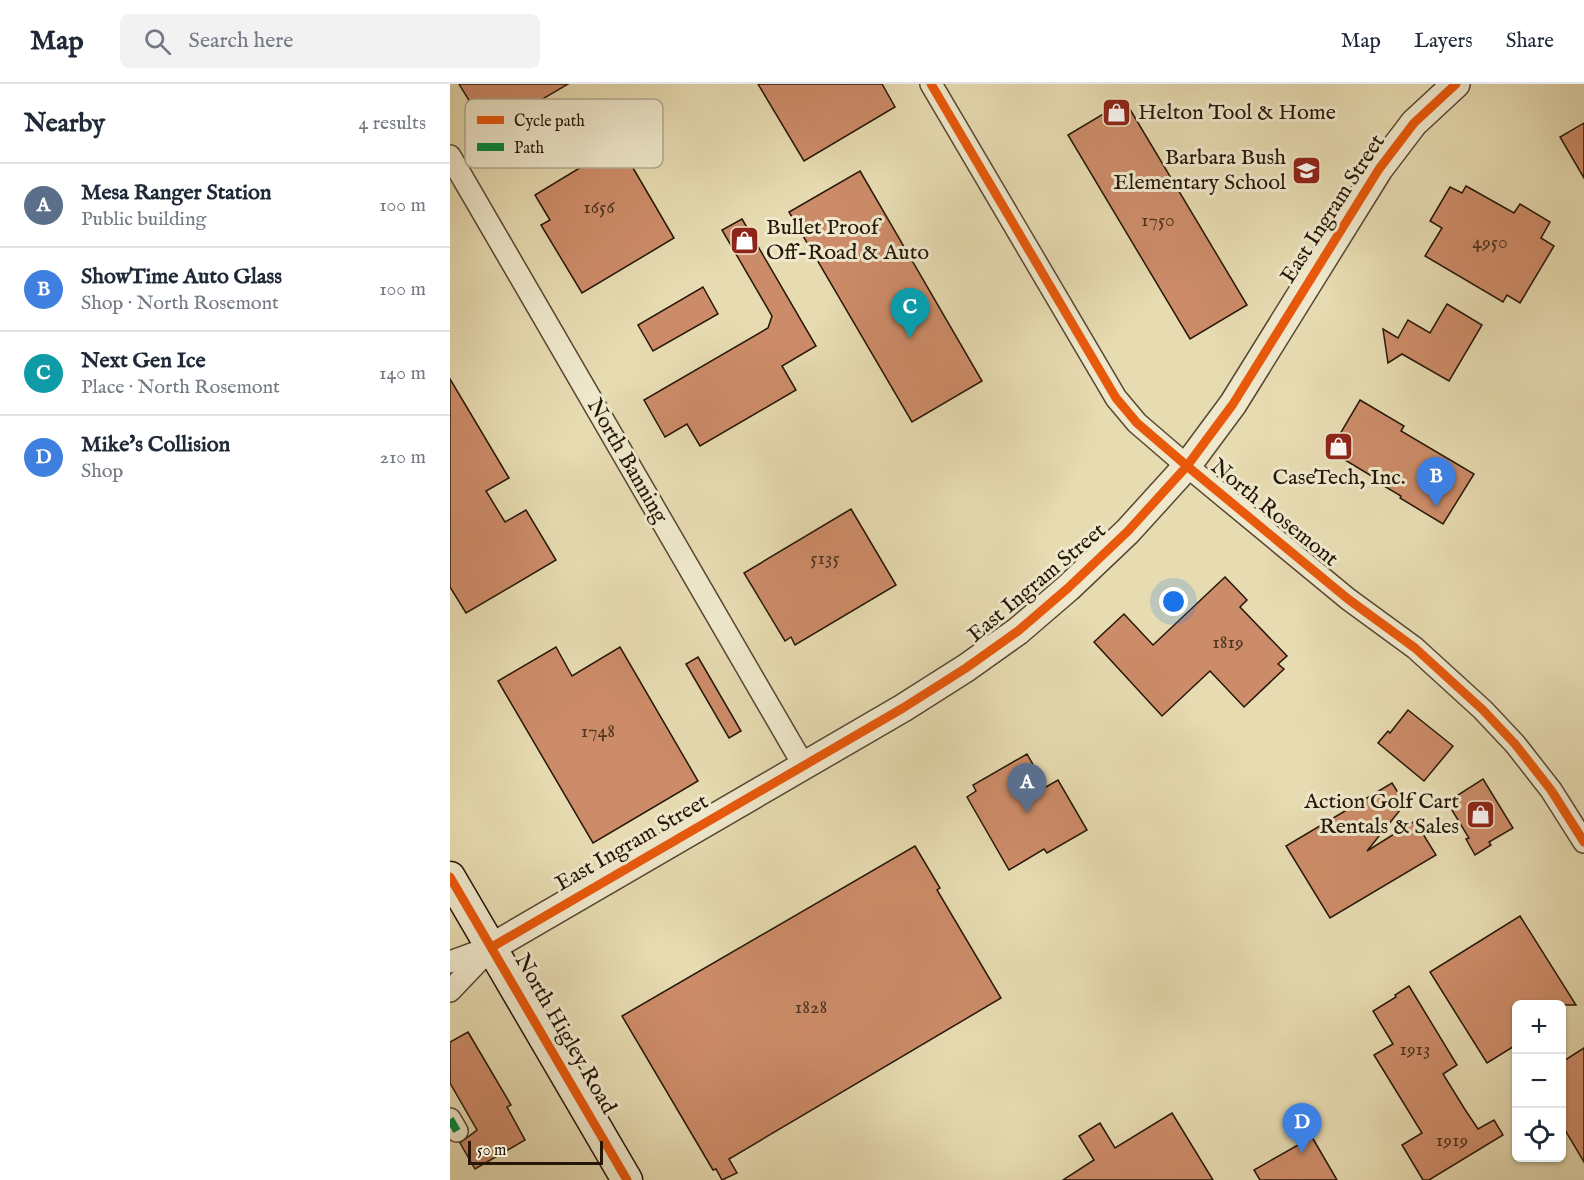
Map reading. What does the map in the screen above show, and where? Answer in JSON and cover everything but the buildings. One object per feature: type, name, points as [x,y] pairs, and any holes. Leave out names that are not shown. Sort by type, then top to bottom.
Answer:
[{"type":"main road","name":"North Higley Road","points":[[450,877],[627,1180]]},
{"type":"street","name":"North Rosemont","points":[[931,84],[1116,398],[1137,423],[1348,599],[1415,648],[1483,710],[1515,744],[1551,790],[1584,842]]},
{"type":"street","name":"East Ingram Street","points":[[450,962],[492,947],[903,708],[966,668],[1018,631],[1068,588],[1128,531],[1187,466],[1233,404],[1379,169],[1414,123],[1456,84]]},
{"type":"street","name":"North Banning","points":[[450,156],[804,766]]},
{"type":"street","name":"East Ingram Street","points":[[450,991],[492,947]]},
{"type":"marked path","points":[[450,1119],[457,1131]]},
{"type":"cycle path","points":[[931,84],[1116,398],[1137,423],[1348,599],[1415,648],[1483,710],[1515,744],[1551,790],[1584,842]]},
{"type":"cycle path","points":[[492,947],[903,708],[966,668],[1018,631],[1068,588],[1128,531],[1187,466],[1233,404],[1379,169],[1414,123],[1456,84]]},
{"type":"cycle path","points":[[450,877],[627,1180]]},
{"type":"place","name":"Helton Tool & Home","points":[[1117,113]]},
{"type":"place","name":"Barbara Bush Elementary School","points":[[1307,171]]},
{"type":"place","name":"Bullet Proof Off-Road & Auto","points":[[745,241]]},
{"type":"place","name":"Next Gen Ice","points":[[910,338]]},
{"type":"place","name":"CaseTech, Inc.","points":[[1339,446]]},
{"type":"place","name":"ShowTime Auto Glass","points":[[1436,507]]},
{"type":"place","name":"Mesa Ranger Station","points":[[1027,813]]},
{"type":"place","name":"Action Golf Cart Rentals & Sales","points":[[1480,815]]},
{"type":"place","name":"Mike's Collision","points":[[1302,1153]]}]
